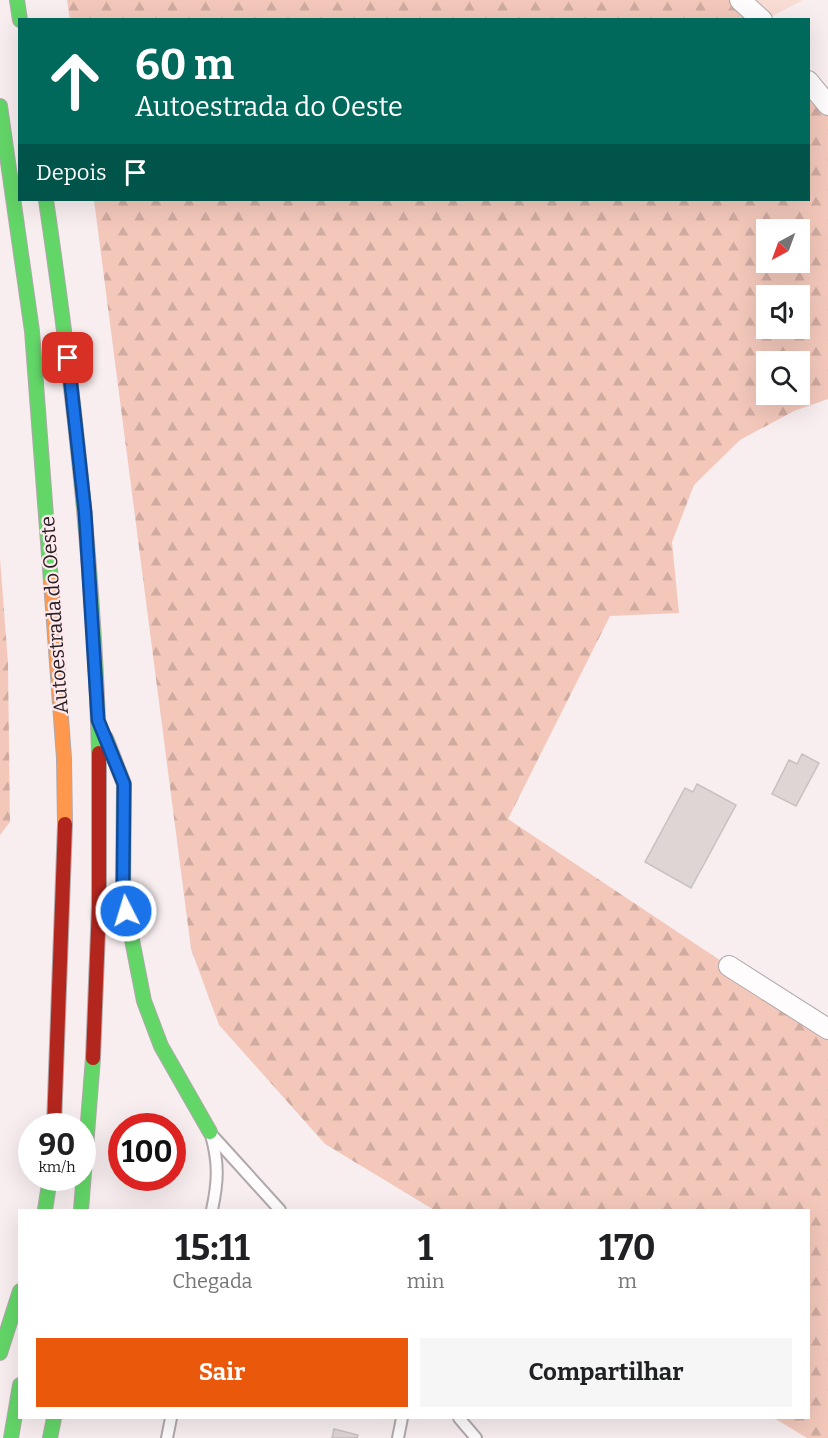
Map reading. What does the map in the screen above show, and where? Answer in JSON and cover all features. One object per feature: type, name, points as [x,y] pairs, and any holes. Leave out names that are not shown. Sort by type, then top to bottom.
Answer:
[{"type":"highway","points":[[17,0],[20,18]]},
{"type":"highway","name":"Autoestrada do Oeste","points":[[0,106],[32,331],[64,758],[65,829],[54,1113]]},
{"type":"highway","name":"Autoestrada do Oeste","points":[[46,201],[63,319],[85,512],[98,720],[100,817],[98,939],[93,1058],[81,1209]]},
{"type":"highway","points":[[98,720],[124,784],[123,894],[144,1001],[160,1046],[210,1132]]},
{"type":"highway","points":[[45,1209],[48,1191]]},
{"type":"highway","points":[[0,1353],[18,1297]]},
{"type":"highway","points":[[11,1438],[18,1397]]},
{"type":"highway","points":[[50,1438],[54,1419]]},
{"type":"street","points":[[740,0],[760,18]]},
{"type":"street","points":[[810,83],[828,105]]},
{"type":"street","points":[[729,966],[828,1029]]},
{"type":"lane","points":[[210,1132],[217,1155],[218,1183],[212,1209]]},
{"type":"lane","points":[[210,1132],[279,1209]]},
{"type":"lane","points":[[167,1438],[171,1419]]},
{"type":"lane","points":[[398,1438],[402,1419]]},
{"type":"lane","points":[[460,1419],[476,1438]]},
{"type":"shaded area","points":[[746,0],[803,0],[769,18],[766,18]]},
{"type":"green space","points":[[67,0],[737,0],[761,18],[70,18]]},
{"type":"green space","points":[[810,79],[828,102],[828,399],[794,411],[740,440],[694,485],[672,542],[679,613],[610,616],[508,819],[828,1032],[828,1438],[807,1438],[776,1419],[810,1419],[810,1209],[432,1209],[325,1144],[219,1025],[191,949],[94,201],[810,201]]},
{"type":"green space","points":[[0,558],[8,664],[10,822],[0,835]]},
{"type":"building","points":[[802,754],[819,763],[796,806],[772,794],[789,760],[797,764]]},
{"type":"building","points":[[697,784],[736,805],[691,888],[645,862],[685,788],[693,792]]},
{"type":"building","points":[[334,1429],[358,1435],[357,1438],[332,1438]]},
{"type":"traffic: fast","points":[[17,0],[20,18]]},
{"type":"traffic: fast","points":[[0,106],[32,331],[51,582]]},
{"type":"traffic: fast","points":[[46,201],[81,476],[92,614],[99,753]]},
{"type":"traffic: fast","points":[[106,738],[124,784],[123,894],[144,1001],[161,1046],[210,1132]]},
{"type":"traffic: fast","points":[[81,1209],[93,1058]]},
{"type":"traffic: fast","points":[[45,1209],[48,1191]]},
{"type":"traffic: fast","points":[[0,1353],[18,1297]]},
{"type":"traffic: fast","points":[[11,1438],[18,1397]]},
{"type":"traffic: fast","points":[[50,1438],[54,1419]]},
{"type":"traffic: slow","points":[[51,582],[64,758],[65,824]]},
{"type":"traffic: jam","points":[[93,1058],[99,906],[99,753]]},
{"type":"traffic: jam","points":[[54,1113],[65,824]]},
{"type":"route","points":[[68,358],[85,512],[98,720],[124,784],[123,894],[126,911]]}]
